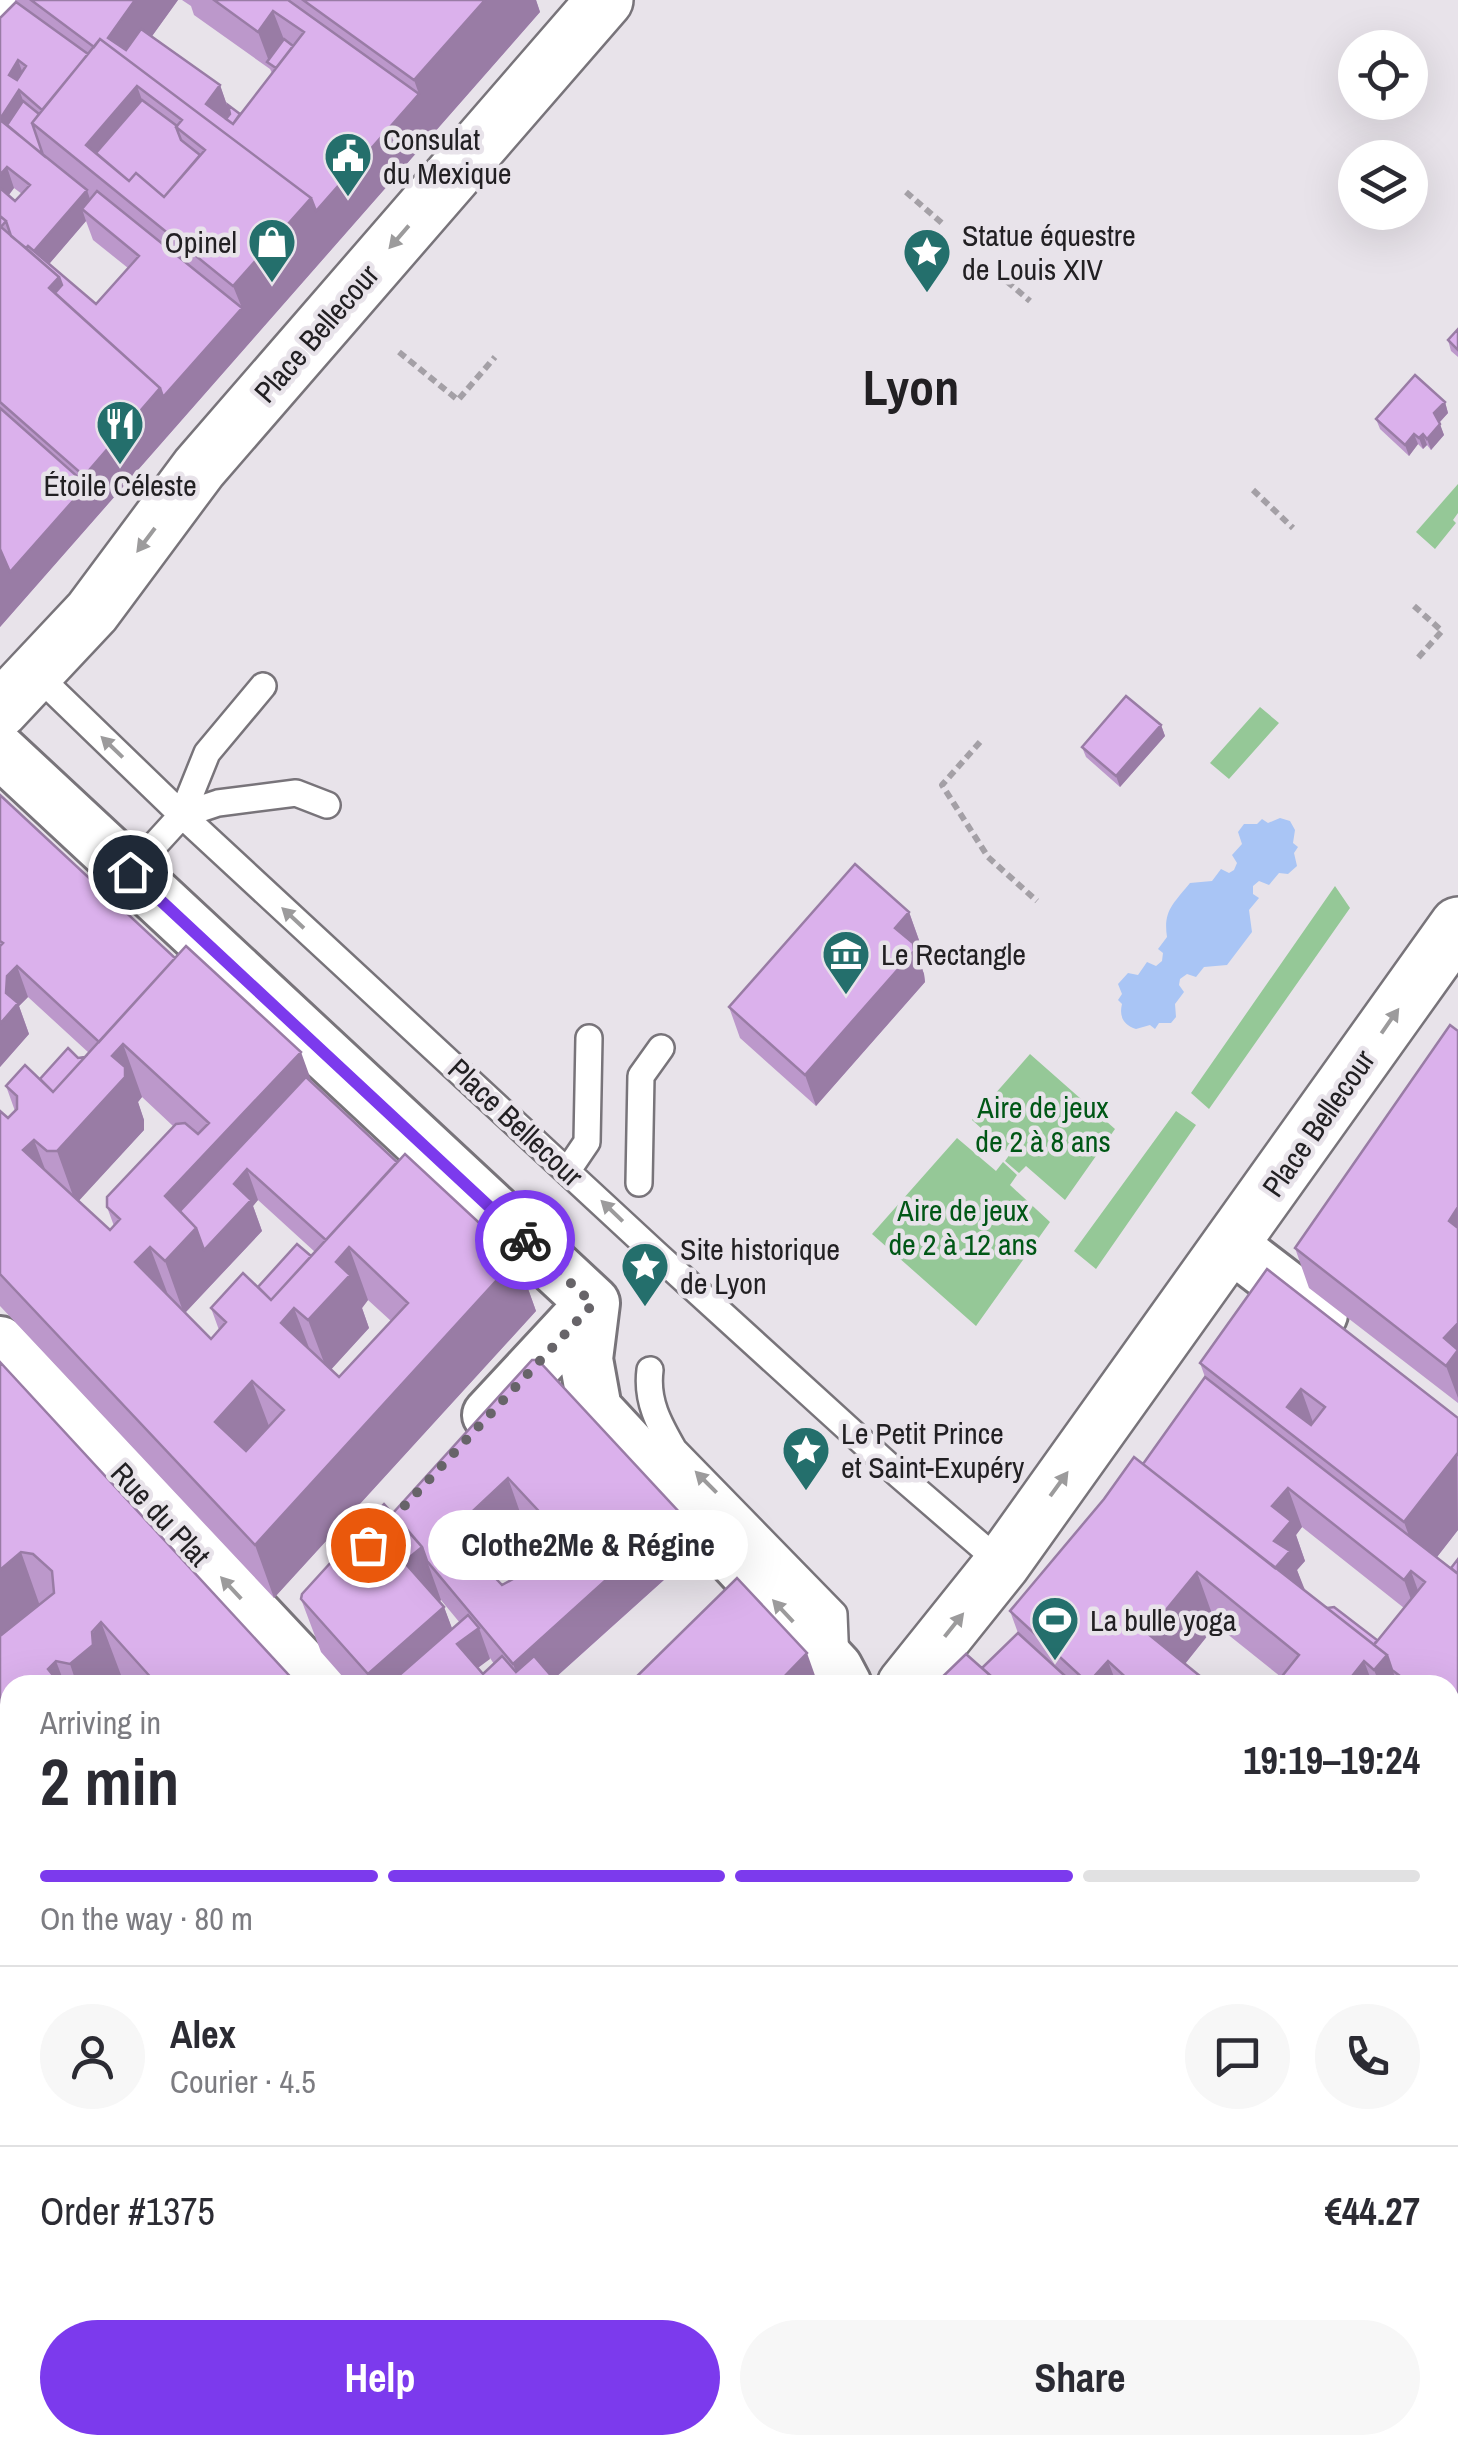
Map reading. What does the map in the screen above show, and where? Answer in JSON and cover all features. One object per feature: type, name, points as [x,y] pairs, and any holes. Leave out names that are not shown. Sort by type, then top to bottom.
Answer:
[{"type":"main road","name":"Place Bellecour","points":[[18,692],[92,612],[199,468],[591,5]]},
{"type":"main road","name":"Place Bellecour","points":[[913,1675],[1002,1564],[1458,925]]},
{"type":"street","points":[[0,751],[593,1304]]},
{"type":"street","points":[[1231,1245],[1357,1342]]},
{"type":"street","points":[[462,1443],[593,1304]]},
{"type":"street","points":[[593,1304],[586,1359],[595,1409],[839,1675]]},
{"type":"street","name":"Rue du Plat","points":[[0,1343],[292,1625],[316,1675]]},
{"type":"lane","points":[[0,14],[10,0]]},
{"type":"lane","points":[[130,872],[182,815],[207,753],[263,686]]},
{"type":"lane","name":"Place Bellecour","points":[[18,692],[182,815],[899,1475],[1002,1564]]},
{"type":"lane","points":[[182,815],[218,803],[296,793],[327,805]]},
{"type":"lane","points":[[568,1170],[588,1142],[589,1038]]},
{"type":"lane","points":[[638,1184],[641,1076],[660,1048]]},
{"type":"lane","points":[[650,1370],[648,1389],[657,1419],[674,1450],[834,1614],[840,1675]]},
{"type":"path","points":[[906,192],[943,224]]},
{"type":"path","points":[[998,273],[1030,302]]},
{"type":"path","points":[[399,352],[458,400],[495,357]]},
{"type":"path","points":[[1254,490],[1293,528]]},
{"type":"path","points":[[1414,606],[1442,631],[1417,659]]},
{"type":"path","points":[[980,742],[942,785],[988,857],[1037,900]]},
{"type":"green space","points":[[1458,484],[1458,513],[1453,520],[1456,523],[1435,549],[1416,532]]},
{"type":"green space","points":[[1260,707],[1279,723],[1229,779],[1210,763]]},
{"type":"green space","points":[[1335,886],[1350,908],[1209,1109],[1191,1093]]},
{"type":"green space","name":"Aire de jeux de 2 à 8 ans","points":[[1030,1054],[1115,1129],[1065,1200],[1026,1166],[1019,1173],[1005,1161],[1010,1154],[972,1120]]},
{"type":"green space","points":[[1176,1111],[1196,1125],[1096,1269],[1074,1251]]},
{"type":"green space","name":"Aire de jeux de 2 à 12 ans","points":[[957,1138],[996,1171],[1003,1162],[1017,1175],[1010,1185],[1050,1222],[976,1326],[872,1234]]},
{"type":"water","points":[[1280,818],[1290,821],[1295,830],[1297,866],[1288,874],[1279,873],[1269,885],[1259,881],[1253,886],[1253,894],[1259,898],[1249,910],[1252,932],[1227,965],[1204,967],[1196,977],[1187,974],[1180,979],[1184,992],[1175,1004],[1176,1017],[1171,1023],[1159,1023],[1155,1029],[1150,1025],[1136,1029],[1128,1025],[1118,1000],[1122,994],[1118,984],[1128,973],[1138,975],[1147,962],[1156,966],[1162,961],[1163,953],[1158,949],[1167,937],[1168,914],[1174,902],[1190,883],[1212,881],[1221,869],[1229,873],[1234,870],[1237,863],[1232,855],[1242,844],[1238,832],[1244,824]]},
{"type":"building","points":[[31,0],[135,0],[108,38],[126,50],[141,29],[220,85],[206,104],[233,124],[304,32],[273,11],[258,32],[214,0],[288,0],[419,94],[316,211],[311,198],[100,39],[94,47]]},
{"type":"building","points":[[303,0],[485,0],[414,80]]},
{"type":"building","points":[[16,2],[88,54],[42,110],[19,90],[0,119],[0,18]],"holes":[[[18,60],[26,66],[17,80],[9,75]]]},
{"type":"building","points":[[100,39],[311,198],[233,286],[32,123]],"holes":[[[137,86],[182,120],[176,127],[205,150],[164,197],[136,173],[129,181],[86,145]]]},
{"type":"building","points":[[284,39],[293,46],[276,68],[267,62]]},
{"type":"building","points":[[142,100],[177,126],[181,140],[200,155],[164,197],[136,173],[129,181],[96,153]]},
{"type":"building","points":[[23,101],[39,114],[32,123],[43,155],[7,125]]},
{"type":"building","points":[[228,105],[240,114],[233,124],[226,119],[230,114]]},
{"type":"building","points":[[0,120],[87,190],[34,251],[11,236],[0,216],[0,188],[15,201],[30,185],[7,167],[0,175]]},
{"type":"building","points":[[97,191],[242,308],[163,397],[160,388],[55,293],[62,285],[59,277],[26,248],[96,304],[139,256],[82,209]]},
{"type":"building","points":[[0,216],[6,221],[1,227],[59,277],[49,288],[160,388],[84,476],[0,402]]},
{"type":"building","points":[[1458,329],[1458,350],[1448,340]]},
{"type":"building","points":[[1415,375],[1445,402],[1434,413],[1440,424],[1427,439],[1423,434],[1419,438],[1414,434],[1405,445],[1376,419]]},
{"type":"building","points":[[0,408],[87,485],[10,572],[0,549]]},
{"type":"building","points":[[1126,696],[1161,725],[1116,776],[1082,747]]},
{"type":"building","points":[[0,795],[175,958],[99,1042],[17,966],[7,976],[6,993],[18,1003],[0,1024]]},
{"type":"building","name":"Le Rectangle","points":[[855,864],[909,912],[895,928],[913,943],[914,951],[805,1075],[729,1007]]},
{"type":"building","points":[[186,946],[301,1052],[165,1196],[196,1228],[165,1261],[150,1247],[135,1262],[211,1339],[226,1322],[211,1308],[243,1273],[271,1300],[405,1154],[517,1258],[255,1545],[0,1274],[0,1111],[8,1118],[17,1109],[17,1096],[6,1086],[25,1065],[53,1092]],"holes":[[[123,1044],[209,1123],[198,1134],[185,1123],[176,1124],[107,1197],[107,1207],[120,1219],[110,1230],[23,1150],[34,1140],[47,1151],[57,1151],[125,1077],[125,1067],[112,1056]],[[349,1247],[408,1303],[339,1377],[281,1323],[294,1308],[308,1320],[350,1275],[336,1262]],[[252,1381],[284,1410],[246,1451],[215,1422]]]},
{"type":"building","points":[[1450,1025],[1458,1031],[1458,1207],[1449,1221],[1458,1228],[1458,1323],[1444,1338],[1458,1350],[1446,1366],[1295,1248]]},
{"type":"building","points":[[68,1048],[78,1058],[85,1057],[53,1092],[40,1079]]},
{"type":"building","points":[[306,1077],[397,1162],[326,1240],[247,1169],[234,1184],[251,1200],[204,1250],[196,1228],[180,1211]]},
{"type":"building","points":[[297,1244],[311,1256],[318,1249],[271,1300],[258,1287]]},
{"type":"building","points":[[1267,1269],[1458,1418],[1458,1455],[1404,1522],[1200,1363]],"holes":[[[1301,1389],[1325,1407],[1311,1425],[1287,1407]]]},
{"type":"building","points":[[532,1360],[538,1360],[680,1513],[513,1664],[427,1561],[422,1547],[393,1513]],"holes":[[[508,1478],[561,1535],[502,1585],[454,1534],[460,1523]]]},
{"type":"building","points":[[0,1362],[289,1675],[149,1675],[101,1622],[92,1632],[93,1645],[70,1664],[56,1661],[48,1669],[53,1675],[0,1675],[0,1636],[54,1593],[52,1571],[33,1554],[21,1552],[0,1570]]},
{"type":"building","points":[[1205,1377],[1458,1574],[1458,1675],[1399,1675],[1392,1670],[1387,1655],[1374,1645],[1425,1582],[1411,1571],[1404,1580],[1288,1488],[1272,1506],[1291,1521],[1274,1541],[1290,1551],[1275,1568],[1143,1464]]},
{"type":"building","points":[[1134,1457],[1387,1655],[1374,1670],[1364,1661],[1353,1675],[1283,1675],[1299,1655],[1197,1572],[1147,1633],[1199,1675],[1123,1675],[1108,1661],[1095,1675],[1079,1675],[1010,1611]]},
{"type":"building","points":[[384,1504],[422,1547],[404,1562],[444,1607],[368,1674],[301,1599]]},
{"type":"building","points":[[737,1578],[807,1653],[786,1675],[638,1675]]},
{"type":"building","points":[[1334,1607],[1377,1640],[1374,1645],[1327,1608]]},
{"type":"building","points":[[468,1615],[479,1628],[457,1644],[483,1674],[502,1656],[516,1672],[534,1656],[550,1675],[399,1675]]},
{"type":"building","points":[[1018,1633],[1064,1675],[990,1675],[982,1668]]},
{"type":"building","points":[[966,1654],[990,1675],[944,1675]]},
{"type":"way so far","points":[[368,1545],[593,1304],[525,1240]]},
{"type":"place","name":"Consulat du Mexique","points":[[348,198]]},
{"type":"place","name":"Opinel","points":[[272,284]]},
{"type":"place","name":"Statue équestre de Louis XIV","points":[[927,294]]},
{"type":"place","name":"Étoile Céleste","points":[[120,466]]},
{"type":"place","name":"Le Rectangle","points":[[846,996]]},
{"type":"place","name":"Site historique de Lyon","points":[[645,1308]]},
{"type":"place","name":"Le Petit Prince et Saint-Exupéry","points":[[806,1492]]},
{"type":"place","name":"Clothe2Me & Régine","points":[[368,1545]]},
{"type":"place","name":"La bulle yoga","points":[[1055,1662]]},
{"type":"district","name":"Lyon","points":[[911,387]]},
{"type":"route","points":[[130,872],[525,1240]]}]
